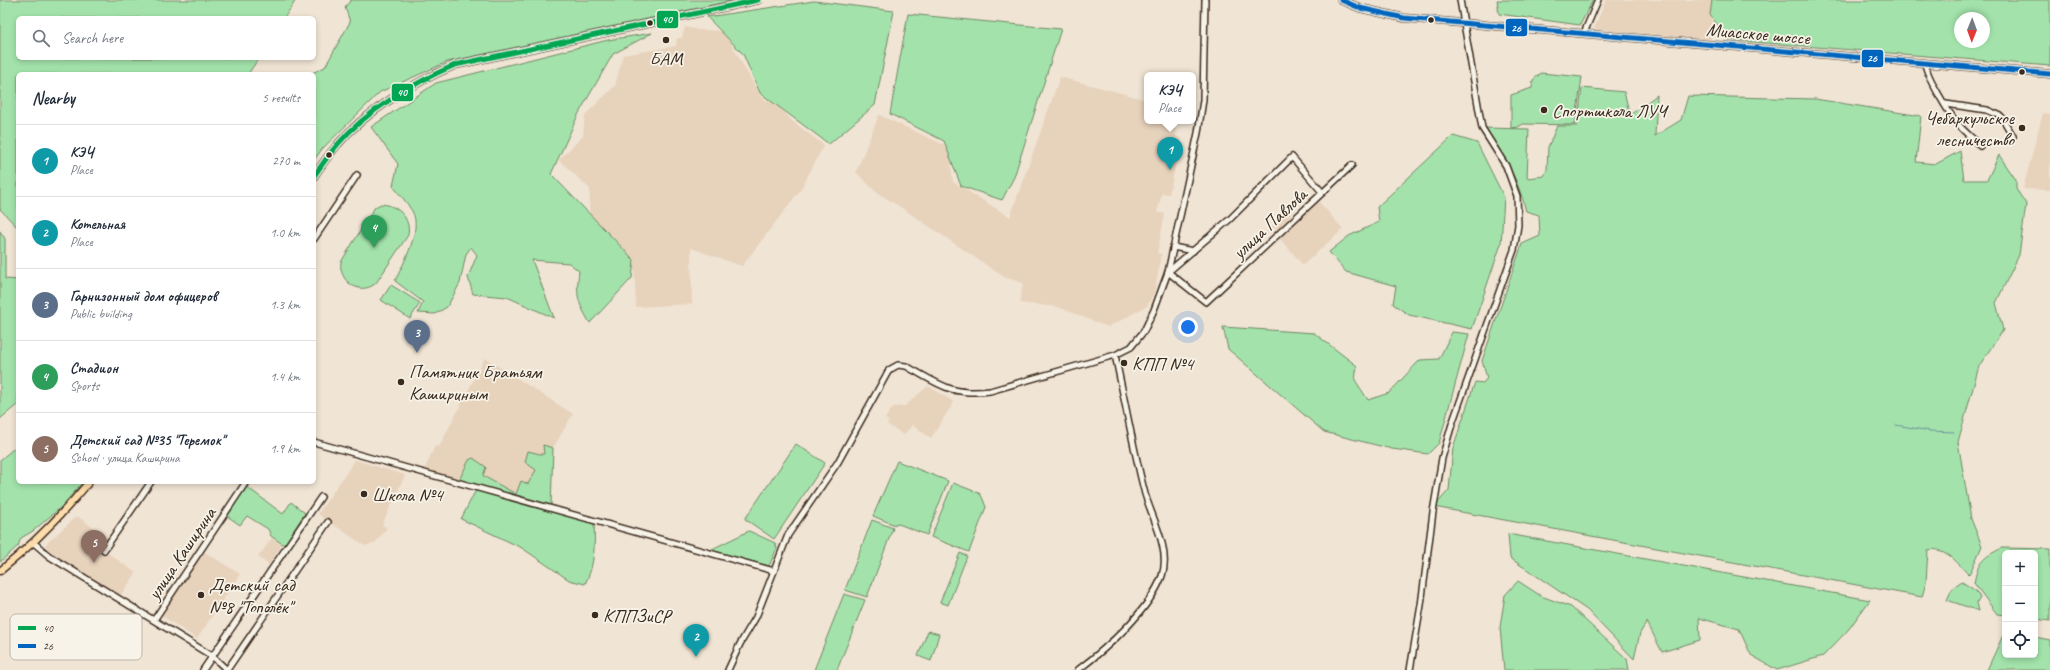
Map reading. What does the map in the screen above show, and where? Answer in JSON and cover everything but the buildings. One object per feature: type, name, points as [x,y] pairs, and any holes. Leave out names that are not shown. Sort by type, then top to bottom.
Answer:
[{"type":"main road","points":[[316,173],[338,144],[350,131],[388,102],[420,81],[455,65],[758,0]]},
{"type":"main road","name":"Миасское шоссе","points":[[1341,0],[1397,16],[2050,74]]},
{"type":"main road","points":[[0,571],[34,543],[63,513],[87,484]]},
{"type":"street","points":[[728,670],[740,644],[756,617],[788,535],[838,462],[889,370],[898,365],[906,366],[953,391],[969,394],[990,391],[1115,355],[1131,347],[1144,331],[1154,310],[1168,272],[1198,133],[1203,100],[1205,0]]},
{"type":"street","points":[[1410,670],[1442,458],[1452,424],[1514,250],[1518,225],[1517,196],[1506,166],[1482,128],[1460,0]]},
{"type":"street","points":[[1584,32],[1598,0]]},
{"type":"street","points":[[1925,63],[1925,68],[1934,86],[1957,123],[1980,146]]},
{"type":"street","points":[[1946,104],[1987,110],[2001,116],[2013,136]]},
{"type":"street","points":[[1168,272],[1230,219],[1292,158],[1322,192]]},
{"type":"street","name":"улица Павлова","points":[[1168,272],[1206,302],[1352,165]]},
{"type":"street","points":[[316,236],[357,175]]},
{"type":"street","points":[[1173,247],[1193,251]]},
{"type":"street","points":[[1078,670],[1128,625],[1149,599],[1162,575],[1162,545],[1145,493],[1115,355]]},
{"type":"street","points":[[316,443],[774,571]]},
{"type":"street","points":[[104,550],[150,484]]},
{"type":"street","name":"улица Каширина","points":[[154,620],[245,484]]},
{"type":"street","points":[[203,670],[321,497]]},
{"type":"street","name":"улица Каширина","points":[[34,543],[49,556],[212,656],[227,670],[328,522]]},
{"type":"shaded area","points":[[1606,0],[1712,0],[1711,40],[1594,29]]},
{"type":"shaded area","points":[[685,27],[698,30],[724,31],[760,95],[765,100],[777,104],[792,121],[824,145],[801,189],[742,266],[691,248],[692,304],[636,307],[634,260],[589,215],[590,189],[559,160],[583,136],[585,115],[615,86],[623,55],[676,46],[677,38],[682,38]]},
{"type":"shaded area","points":[[1060,77],[1144,99],[1144,124],[1174,124],[1173,128],[1176,129],[1175,134],[1181,141],[1169,194],[1162,193],[1157,212],[1165,214],[1157,253],[1162,254],[1154,293],[1147,306],[1108,327],[1058,307],[1020,303],[1023,283],[1004,277],[876,192],[856,172],[879,115],[949,147],[953,182],[1010,217]]},
{"type":"shaded area","points":[[2043,113],[2050,114],[2050,190],[2023,189]]},
{"type":"shaded area","points":[[1319,202],[1343,229],[1303,265],[1274,232],[1277,229],[1275,227],[1267,234],[1266,233],[1284,213],[1286,215],[1289,212],[1297,221]]},
{"type":"shaded area","points":[[485,358],[573,414],[553,448],[551,506],[424,470],[435,446],[439,447]]},
{"type":"shaded area","points":[[928,386],[954,402],[931,438],[912,425],[904,435],[887,424],[889,421],[885,419],[893,407],[905,406]]},
{"type":"shaded area","name":"Школа №4","points":[[355,460],[405,475],[382,525],[387,528],[375,543],[365,546],[318,514]]},
{"type":"shaded area","points":[[77,516],[109,539],[102,549],[136,573],[120,596],[51,553],[45,545]]},
{"type":"shaded area","points":[[272,538],[282,545],[269,565],[258,557]]},
{"type":"shaded area","name":"Детский сад №8 \"Тополёк\"","points":[[203,551],[240,574],[197,639],[161,615]]},
{"type":"green space","points":[[0,0],[296,0],[285,16],[16,16],[16,60],[258,60],[249,72],[16,72],[16,226],[0,209]]},
{"type":"green space","points":[[351,0],[735,0],[447,62],[380,92],[322,149],[316,157],[316,72],[314,72],[325,67],[350,22],[345,7]]},
{"type":"green space","points":[[1497,0],[1593,0],[1580,25],[1499,14]]},
{"type":"green space","points":[[1712,0],[2050,0],[2050,66],[1729,40],[1710,15]]},
{"type":"green space","points":[[814,1],[894,11],[875,105],[829,144],[760,93],[743,54],[707,17]]},
{"type":"green space","points":[[908,14],[1061,29],[1014,177],[1002,200],[961,186],[944,141],[890,114]]},
{"type":"green space","points":[[652,33],[613,54],[579,113],[551,174],[634,260],[632,278],[590,323],[578,298],[579,271],[569,263],[532,260],[554,318],[507,297],[473,294],[468,277],[477,255],[471,247],[466,254],[460,283],[447,307],[435,314],[418,313],[423,302],[395,281],[414,237],[415,218],[410,208],[393,186],[398,164],[371,127],[436,83],[608,40]]},
{"type":"green space","name":"Спортшкола ЛУЧ","points":[[1541,73],[1582,77],[1575,125],[1523,124],[1518,127],[1511,128],[1511,95],[1532,88],[1533,80]]},
{"type":"green space","points":[[1582,88],[1624,92],[1630,115],[1657,95],[1655,136],[1681,120],[1688,96],[1815,99],[1921,116],[1916,162],[1936,164],[1960,151],[1964,180],[1987,180],[1999,155],[2016,180],[2016,189],[2026,204],[2019,255],[1996,303],[2003,330],[1979,366],[1958,442],[1971,519],[1982,546],[1969,575],[1946,553],[1934,549],[1928,550],[1926,582],[1922,597],[1434,507],[1449,490],[1453,448],[1475,382],[1483,383],[1487,378],[1482,361],[1522,244],[1540,236],[1539,215],[1526,211],[1519,187],[1510,167],[1484,128],[1529,129],[1527,178],[1544,176],[1547,170],[1548,147],[1557,126],[1577,126]]},
{"type":"green space","points":[[1453,136],[1477,143],[1504,197],[1501,244],[1472,329],[1409,315],[1393,304],[1396,286],[1346,272],[1329,252],[1349,236],[1379,222],[1377,207]]},
{"type":"green space","points":[[381,204],[393,207],[402,214],[407,223],[408,235],[376,283],[370,287],[357,288],[351,285],[343,275],[341,262],[375,207]]},
{"type":"green space","points":[[0,231],[5,239],[5,279],[16,280],[16,406],[0,419]]},
{"type":"green space","points":[[391,285],[420,303],[410,319],[381,300]]},
{"type":"green space","points":[[1223,327],[1314,333],[1357,366],[1355,380],[1368,400],[1389,393],[1420,360],[1439,359],[1452,332],[1469,334],[1439,443],[1428,454],[1392,449],[1324,432],[1228,349]]},
{"type":"green space","points":[[796,444],[825,463],[774,539],[745,519]]},
{"type":"green space","points":[[543,445],[553,448],[551,506],[459,480],[469,460],[473,458],[486,467],[483,476],[516,494],[521,481],[528,484],[536,470],[525,462],[528,451],[544,454]]},
{"type":"green space","points":[[16,447],[16,484],[81,484],[61,507],[33,531],[21,538],[18,546],[0,562],[0,460]]},
{"type":"green space","points":[[897,461],[948,481],[927,535],[873,516]]},
{"type":"green space","points":[[953,483],[979,493],[986,507],[969,552],[931,537]]},
{"type":"green space","points":[[244,487],[247,487],[283,514],[291,502],[305,513],[284,545],[271,536],[268,529],[247,516],[240,525],[227,516],[227,513]]},
{"type":"green space","points":[[476,490],[594,523],[593,562],[585,584],[569,580],[522,548],[461,519]]},
{"type":"green space","points":[[872,520],[893,528],[867,597],[845,590]]},
{"type":"green space","points":[[749,531],[775,543],[777,548],[769,566],[710,550]]},
{"type":"green space","points":[[1508,534],[1870,600],[1848,630],[1823,656],[1777,670],[1751,655],[1739,629],[1699,618],[1700,640],[1662,652],[1647,622],[1640,633],[1634,659],[1587,610],[1510,558]]},
{"type":"green space","points":[[2002,548],[2050,549],[2050,621],[2038,619],[2038,550],[2002,550],[2002,615],[1997,614],[1974,583],[1979,565],[1990,555]]},
{"type":"green space","points":[[960,553],[967,556],[948,605],[940,602]]},
{"type":"green space","points":[[1518,581],[1541,596],[1571,607],[1627,659],[1629,670],[1504,670],[1500,627],[1505,595]]},
{"type":"green space","points":[[1962,582],[1976,591],[1980,598],[1977,603],[1979,611],[1947,600],[1952,589]]},
{"type":"green space","points":[[844,594],[865,600],[837,670],[814,670]]},
{"type":"green space","points":[[928,631],[939,634],[931,661],[918,656]]},
{"type":"green space","points":[[2002,637],[2002,658],[2038,658],[2038,638],[2050,640],[2050,670],[1987,670]]},
{"type":"waterway","points":[[1896,425],[1930,431],[1954,432]]},
{"type":"transit line","name":"40","points":[[316,173],[338,144],[362,120],[392,98],[455,65],[758,0]]},
{"type":"transit line","name":"26","points":[[1341,0],[1360,8],[1404,18],[2050,74]]},
{"type":"place","name":"БАМ","points":[[666,40]]},
{"type":"place","name":"Спортшкола ЛУЧ","points":[[1544,110]]},
{"type":"place","name":"Чебаркульское лесничество","points":[[2022,128]]},
{"type":"place","name":"КЭЧ","points":[[1170,170]]},
{"type":"place","name":"Стадион","points":[[374,248]]},
{"type":"place","name":"Гарнизонный дом офицеров","points":[[417,353]]},
{"type":"place","name":"КПП №4","points":[[1124,363]]},
{"type":"place","name":"Памятник Братьям Кашириным","points":[[401,382]]},
{"type":"place","name":"Школа №4","points":[[364,494]]},
{"type":"place","name":"Детский сад №35 \"Теремок\"","points":[[94,563]]},
{"type":"place","name":"Детский сад №8 \"Тополёк\"","points":[[201,595]]},
{"type":"place","name":"КППЗиСР","points":[[595,615]]},
{"type":"place","name":"Котельная","points":[[696,657]]}]
